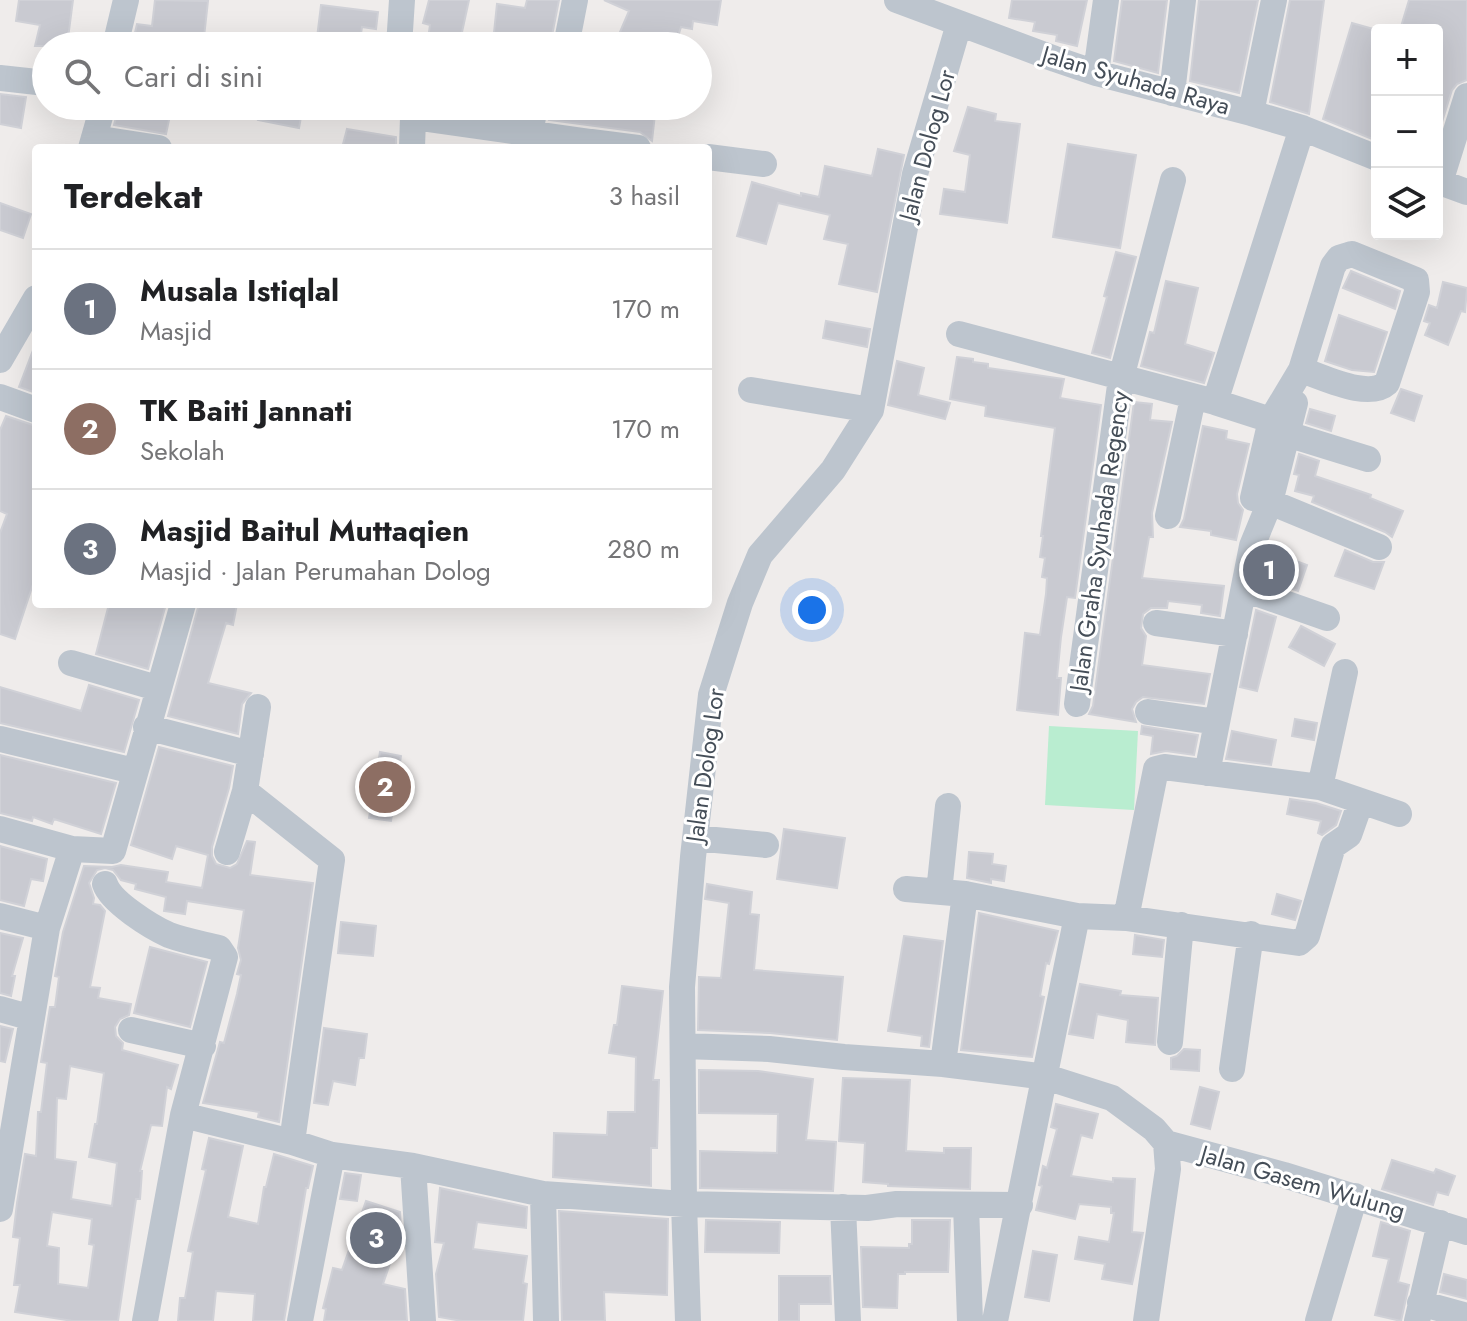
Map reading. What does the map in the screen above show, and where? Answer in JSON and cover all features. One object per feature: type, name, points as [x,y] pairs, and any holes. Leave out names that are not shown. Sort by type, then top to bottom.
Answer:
[{"type":"street","points":[[121,32],[126,0]]},
{"type":"street","points":[[400,32],[402,0]]},
{"type":"street","points":[[569,32],[575,0]]},
{"type":"street","name":"Jalan Syuhada Raya","points":[[897,0],[950,14],[1096,73],[1302,128],[1371,156]]},
{"type":"street","points":[[1096,73],[1106,0]]},
{"type":"street","points":[[1172,93],[1183,0]]},
{"type":"street","points":[[1251,113],[1274,0]]},
{"type":"street","name":"Jalan Dolog Lor","points":[[688,1321],[682,987],[711,695],[760,555],[833,470],[871,410],[915,174],[950,14]]},
{"type":"street","points":[[0,78],[32,81]]},
{"type":"street","points":[[1442,168],[1467,96]]},
{"type":"street","points":[[92,143],[99,120]]},
{"type":"street","points":[[412,120],[412,144]]},
{"type":"street","points":[[455,120],[585,144]]},
{"type":"street","points":[[530,134],[532,120]]},
{"type":"street","points":[[1168,516],[1204,400],[1302,128]]},
{"type":"street","points":[[712,158],[764,164]]},
{"type":"street","name":"Jalan Graha Syuhada Regency","points":[[1077,704],[1121,378],[1173,180]]},
{"type":"street","points":[[1443,183],[1467,192]]},
{"type":"street","points":[[1244,535],[1333,266],[1339,258],[1352,254],[1416,280],[1417,292],[1387,383],[1381,388],[1364,390],[1301,370]]},
{"type":"street","points":[[0,360],[11,317],[32,301]]},
{"type":"street","name":"Jalan Graha Syuhada Regency","points":[[959,334],[1204,400],[1368,459]]},
{"type":"street","points":[[751,390],[871,410]]},
{"type":"street","points":[[0,397],[32,409]]},
{"type":"street","points":[[1207,773],[1252,546],[1270,502],[1279,427],[1295,403]]},
{"type":"street","points":[[1270,502],[1379,547]]},
{"type":"street","points":[[1244,589],[1327,618]]},
{"type":"street","points":[[0,829],[72,849],[113,851],[182,608]]},
{"type":"street","points":[[1156,623],[1235,634]]},
{"type":"street","points":[[71,663],[157,688]]},
{"type":"street","points":[[1320,787],[1345,672]]},
{"type":"street","points":[[227,852],[245,791],[258,707]]},
{"type":"street","points":[[1148,712],[1217,722]]},
{"type":"street","points":[[146,727],[251,754]]},
{"type":"street","points":[[0,739],[134,771]]},
{"type":"street","points":[[1126,918],[1156,769],[1164,767],[1320,787],[1399,814]]},
{"type":"street","points":[[245,791],[332,860],[292,1142]]},
{"type":"street","points":[[906,889],[952,893],[1077,916],[1126,918],[1251,934],[1290,943],[1305,940],[1333,846],[1349,835],[1361,801]]},
{"type":"street","points":[[943,1064],[952,893],[948,806]]},
{"type":"street","points":[[695,838],[766,845]]},
{"type":"street","points":[[0,1207],[8,1094],[32,1018],[47,928],[72,849]]},
{"type":"street","points":[[105,884],[108,894],[116,901],[166,933],[223,951],[225,963],[183,1115],[145,1321]]},
{"type":"street","points":[[0,916],[47,928]]},
{"type":"street","points":[[995,1321],[1077,916]]},
{"type":"street","points":[[1170,1042],[1181,925]]},
{"type":"street","points":[[1232,1069],[1251,934]]},
{"type":"street","points":[[0,1009],[32,1018]]},
{"type":"street","points":[[131,1030],[203,1046]]},
{"type":"street","points":[[683,1046],[769,1049],[943,1064],[1046,1077],[1112,1098],[1154,1129],[1166,1143],[1168,1169],[1146,1321]]},
{"type":"street","points":[[183,1115],[332,1155],[413,1166],[543,1194],[684,1204],[843,1207],[1020,1205]]},
{"type":"street","name":"Jalan Gasem Wulung","points":[[1166,1143],[1355,1196],[1467,1232]]},
{"type":"street","points":[[300,1321],[332,1155]]},
{"type":"street","points":[[413,1166],[423,1321]]},
{"type":"street","points":[[543,1194],[546,1321]]},
{"type":"street","points":[[1318,1321],[1355,1196]]},
{"type":"street","points":[[966,1205],[970,1321]]},
{"type":"street","points":[[843,1207],[848,1321]]},
{"type":"street","points":[[1440,1223],[1418,1312],[1467,1316]]},
{"type":"green space","points":[[1049,726],[1138,731],[1134,810],[1045,805]]},
{"type":"building","points":[[19,0],[73,0],[69,32],[38,32],[40,25],[16,21]]},
{"type":"building","points":[[155,0],[208,1],[205,32],[135,32],[137,24],[152,26]]},
{"type":"building","points":[[429,0],[469,0],[462,32],[429,32],[430,25],[423,23]]},
{"type":"building","points":[[527,0],[559,0],[553,32],[494,32],[497,4],[525,8]]},
{"type":"building","points":[[604,0],[721,0],[717,25],[693,21],[692,29],[681,27],[679,32],[620,32],[629,11]]},
{"type":"building","points":[[1012,0],[1087,0],[1077,46],[1056,41],[1057,35],[1033,31],[1035,22],[1009,18]]},
{"type":"building","points":[[1122,0],[1167,0],[1158,73],[1114,61]]},
{"type":"building","points":[[1199,0],[1258,0],[1239,93],[1190,81]]},
{"type":"building","points":[[1290,0],[1324,0],[1309,114],[1270,102]]},
{"type":"building","points":[[1409,0],[1467,0],[1467,80],[1452,90],[1443,119],[1443,24],[1402,24]]},
{"type":"building","points":[[321,5],[378,12],[376,29],[362,27],[361,32],[318,32]]},
{"type":"building","points":[[1352,23],[1371,28],[1371,139],[1323,119]]},
{"type":"building","points":[[0,94],[26,97],[21,128],[0,124]]},
{"type":"building","points":[[968,107],[996,114],[995,121],[1020,124],[1007,223],[940,214],[944,189],[965,192],[970,155],[954,151]]},
{"type":"building","points":[[115,120],[169,120],[166,134],[114,125]]},
{"type":"building","points":[[258,120],[300,120],[299,128]]},
{"type":"building","points":[[549,120],[654,120],[652,141],[640,132]]},
{"type":"building","points":[[347,129],[396,137],[396,144],[343,144]]},
{"type":"building","points":[[1068,144],[1136,155],[1120,248],[1053,237]]},
{"type":"building","points":[[878,149],[904,155],[877,292],[839,284],[848,244],[824,239],[830,215],[778,203],[766,244],[737,236],[752,182],[801,196],[801,193],[819,197],[825,166],[872,176]]},
{"type":"building","points":[[0,203],[31,214],[23,238],[0,230]]},
{"type":"building","points":[[1116,252],[1136,257],[1110,358],[1092,353]]},
{"type":"building","points":[[1351,271],[1400,291],[1395,309],[1343,288]]},
{"type":"building","points":[[1166,281],[1198,288],[1185,344],[1214,353],[1204,383],[1141,366],[1150,332],[1154,333]]},
{"type":"building","points":[[1443,282],[1467,288],[1465,312],[1461,311],[1448,345],[1425,335],[1430,323],[1424,321],[1429,305],[1437,308]]},
{"type":"building","points":[[1339,315],[1387,332],[1374,372],[1352,370],[1325,361]]},
{"type":"building","points":[[826,321],[870,329],[867,347],[823,338]]},
{"type":"building","points":[[32,353],[32,392],[19,387]]},
{"type":"building","points":[[957,357],[988,364],[988,368],[1064,379],[1060,398],[1101,405],[1075,598],[1067,597],[1061,637],[1057,678],[1061,678],[1058,715],[1017,710],[1025,633],[1040,635],[1046,594],[1047,578],[1042,577],[1045,558],[1040,557],[1041,536],[1055,428],[985,416],[986,406],[950,399]]},
{"type":"building","points":[[897,361],[924,368],[918,395],[950,403],[945,419],[888,405]]},
{"type":"building","points":[[1401,389],[1422,396],[1414,421],[1391,413]]},
{"type":"building","points":[[1134,402],[1152,404],[1150,420],[1172,422],[1152,513],[1153,537],[1149,537],[1142,578],[1224,586],[1220,616],[1201,613],[1202,605],[1168,601],[1167,608],[1151,608],[1143,614],[1141,628],[1146,636],[1142,665],[1210,674],[1204,704],[1143,697],[1132,709],[1136,722],[1089,714],[1093,706]]},
{"type":"building","points":[[1310,409],[1335,416],[1331,431],[1306,423]]},
{"type":"building","points":[[6,416],[32,425],[32,587],[15,639],[0,634],[0,533],[7,514],[0,511],[0,430]]},
{"type":"building","points":[[1203,426],[1227,431],[1226,439],[1249,444],[1237,494],[1243,510],[1236,540],[1211,535],[1211,531],[1180,527]]},
{"type":"building","points":[[1299,454],[1319,461],[1315,476],[1371,495],[1370,498],[1403,511],[1392,537],[1312,502],[1314,496],[1295,491],[1299,475],[1294,474]]},
{"type":"building","points":[[1267,550],[1307,565],[1298,591],[1262,578]]},
{"type":"building","points":[[1345,550],[1373,562],[1384,562],[1374,589],[1335,576]]},
{"type":"building","points":[[108,608],[165,608],[148,669],[96,654]]},
{"type":"building","points":[[198,608],[236,608],[233,625],[226,623],[208,683],[251,693],[242,704],[238,734],[168,716]]},
{"type":"building","points":[[1256,610],[1276,617],[1257,691],[1240,687]]},
{"type":"building","points":[[1301,626],[1335,644],[1324,666],[1289,647]]},
{"type":"building","points":[[89,685],[139,700],[124,752],[0,723],[0,687],[81,711]]},
{"type":"building","points":[[1295,719],[1317,723],[1314,740],[1292,736]]},
{"type":"building","points":[[1142,726],[1198,735],[1194,755],[1166,751],[1151,754],[1153,736],[1141,734]]},
{"type":"building","points":[[1232,731],[1276,740],[1271,765],[1226,759]]},
{"type":"building","points":[[159,747],[233,766],[212,847],[216,864],[230,868],[237,864],[247,841],[255,842],[250,875],[313,883],[279,1122],[258,1117],[259,1112],[203,1103],[237,994],[241,975],[237,974],[241,960],[238,948],[244,910],[187,901],[185,914],[164,911],[166,897],[135,889],[136,884],[121,880],[113,870],[97,870],[89,883],[93,904],[100,905],[105,911],[90,987],[100,988],[98,998],[131,1004],[129,1015],[120,1019],[115,1027],[116,1036],[123,1043],[122,1050],[178,1065],[171,1089],[167,1087],[162,1126],[151,1125],[140,1171],[140,1199],[136,1199],[118,1321],[73,1321],[15,1312],[20,1285],[14,1285],[20,1238],[13,1237],[17,1203],[25,1154],[36,1156],[38,1112],[41,1112],[47,1063],[41,1062],[50,1007],[55,1007],[59,977],[55,976],[63,932],[84,866],[121,865],[168,872],[166,882],[202,888],[208,855],[176,846],[172,859],[131,845]],"holes":[[[70,1066],[104,1073],[89,1157],[117,1163],[112,1206],[71,1199],[76,1162],[55,1159],[57,1098],[66,1099]],[[52,1212],[92,1219],[89,1244],[94,1245],[88,1288],[58,1284],[59,1248],[47,1246]]]},
{"type":"building","points":[[380,752],[401,756],[391,821],[369,818]]},
{"type":"building","points":[[0,755],[116,783],[101,834],[54,819],[52,824],[33,817],[32,821],[0,813]]},
{"type":"building","points":[[1290,799],[1341,811],[1336,825],[1322,835],[1318,833],[1321,821],[1287,814]]},
{"type":"building","points":[[784,829],[845,838],[837,888],[777,879]]},
{"type":"building","points":[[0,846],[47,859],[43,881],[31,879],[24,906],[0,900]]},
{"type":"building","points":[[969,852],[993,854],[992,864],[1006,866],[1004,881],[991,879],[991,883],[967,878]]},
{"type":"building","points":[[707,884],[752,892],[750,914],[759,915],[754,970],[843,977],[837,1040],[698,1030],[699,977],[721,978],[729,903],[705,899]]},
{"type":"building","points":[[1277,894],[1301,901],[1295,920],[1272,914]]},
{"type":"building","points":[[979,913],[1058,931],[1049,964],[1046,963],[1040,996],[1044,997],[1032,1057],[961,1050]]},
{"type":"building","points":[[341,922],[376,926],[373,956],[338,953]]},
{"type":"building","points":[[0,933],[23,938],[12,976],[15,976],[11,996],[0,993]]},
{"type":"building","points":[[1135,935],[1164,940],[1162,957],[1133,954]]},
{"type":"building","points":[[904,936],[943,941],[929,1047],[921,1046],[922,1036],[888,1031]]},
{"type":"building","points":[[150,947],[207,962],[190,1027],[134,1013]]},
{"type":"building","points":[[1080,984],[1121,991],[1120,995],[1158,998],[1155,1045],[1126,1042],[1128,1020],[1097,1014],[1093,1038],[1069,1034]]},
{"type":"building","points":[[622,986],[663,991],[653,1080],[659,1080],[657,1148],[651,1148],[651,1186],[553,1177],[554,1133],[607,1135],[608,1112],[635,1112],[636,1057],[609,1053],[614,1025],[617,1025]]},
{"type":"building","points":[[0,1026],[13,1029],[5,1062],[0,1061]]},
{"type":"building","points":[[324,1028],[367,1034],[364,1058],[359,1058],[355,1085],[333,1081],[328,1105],[314,1103]]},
{"type":"building","points":[[1184,1049],[1200,1050],[1199,1071],[1171,1069],[1171,1058]]},
{"type":"building","points":[[699,1070],[758,1071],[813,1079],[806,1140],[836,1142],[833,1191],[700,1188],[700,1151],[777,1153],[778,1114],[699,1113]]},
{"type":"building","points":[[843,1078],[910,1080],[906,1151],[944,1153],[944,1148],[971,1148],[970,1189],[863,1182],[865,1143],[839,1141]]},
{"type":"building","points":[[1200,1087],[1219,1092],[1210,1129],[1191,1124]]},
{"type":"building","points":[[1056,1104],[1098,1114],[1092,1138],[1081,1135],[1071,1176],[1113,1182],[1113,1178],[1135,1179],[1132,1232],[1143,1233],[1132,1284],[1102,1279],[1105,1264],[1075,1259],[1079,1237],[1109,1242],[1114,1213],[1111,1213],[1111,1207],[1079,1204],[1075,1219],[1036,1210],[1043,1166],[1047,1168],[1057,1129],[1051,1127]]},
{"type":"building","points":[[209,1138],[243,1146],[228,1217],[258,1224],[274,1154],[313,1166],[306,1188],[284,1321],[253,1321],[255,1294],[216,1291],[213,1321],[178,1321],[180,1298],[185,1298],[193,1252],[188,1251],[206,1170],[202,1169]]},
{"type":"building","points":[[1392,1160],[1455,1176],[1448,1195],[1437,1192],[1433,1205],[1382,1189]]},
{"type":"building","points":[[345,1173],[361,1175],[357,1201],[340,1199]]},
{"type":"building","points":[[440,1188],[527,1207],[526,1228],[477,1222],[473,1249],[527,1256],[523,1321],[462,1321],[439,1317],[436,1274],[444,1243],[435,1242]]},
{"type":"building","points":[[366,1201],[400,1212],[401,1231],[383,1284],[405,1289],[407,1321],[324,1321],[326,1309],[323,1308],[333,1268],[342,1270]]},
{"type":"building","points":[[559,1211],[668,1219],[667,1295],[604,1292],[605,1321],[562,1321]]},
{"type":"building","points":[[706,1220],[780,1222],[779,1253],[705,1252]]},
{"type":"building","points":[[912,1220],[950,1220],[948,1272],[898,1274],[897,1308],[863,1307],[861,1247],[909,1248],[912,1244]]},
{"type":"building","points":[[1381,1222],[1410,1231],[1398,1282],[1409,1285],[1401,1321],[1375,1315],[1389,1259],[1373,1256]]},
{"type":"building","points":[[1033,1251],[1057,1255],[1049,1301],[1025,1297]]},
{"type":"building","points":[[1444,1274],[1467,1280],[1467,1299],[1440,1292]]},
{"type":"building","points":[[779,1276],[830,1276],[831,1304],[799,1304],[799,1321],[779,1321]]},
{"type":"place","name":"Musala Istiqlal","points":[[1269,570]]},
{"type":"place","name":"TK Baiti Jannati","points":[[385,787]]},
{"type":"place","name":"Masjid Baitul Muttaqien","points":[[376,1238]]}]
